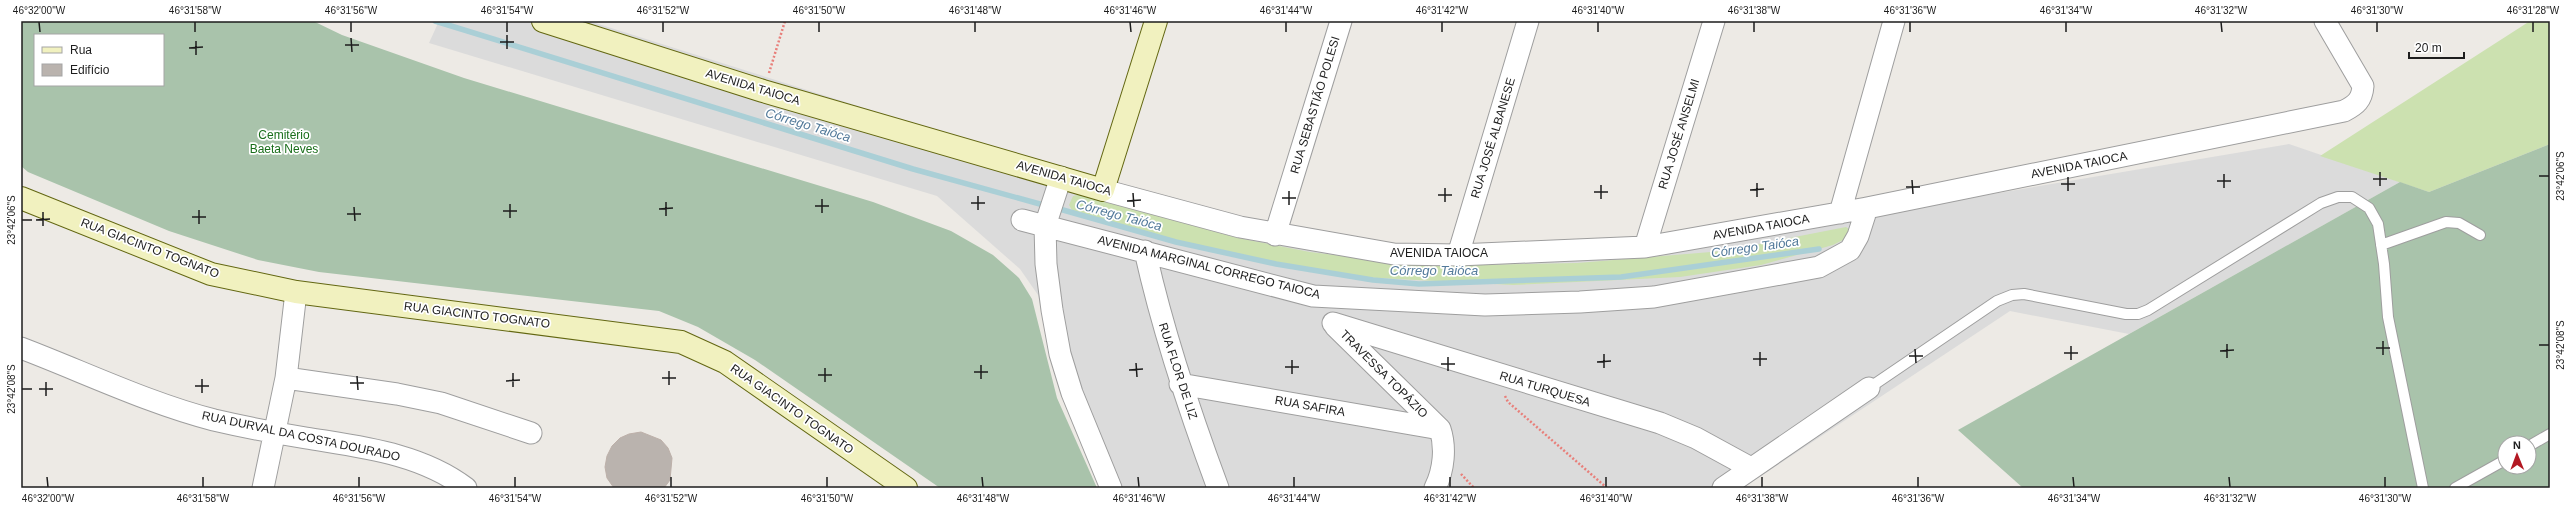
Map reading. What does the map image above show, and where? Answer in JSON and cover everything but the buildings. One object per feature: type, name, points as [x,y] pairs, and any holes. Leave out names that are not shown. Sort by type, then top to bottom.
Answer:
[{"type":"street","name":"AVENIDA TAIOCA","points":[[543,21],[763,91],[1052,203],[1103,190],[1275,235],[1394,254],[1458,255],[1645,247],[1866,208],[2344,111],[2354,107],[2362,97],[2363,86],[2325,21]]},
{"type":"street","name":"RUA SEBASTIÃO POLESI","points":[[1275,235],[1341,21]]},
{"type":"street","name":"RUA JOSÉ ALBANESE","points":[[1458,255],[1528,21]]},
{"type":"street","name":"RUA JOSÉ ANSELMI","points":[[1645,247],[1714,21]]},
{"type":"street","points":[[1840,213],[1894,21]]},
{"type":"street","points":[[1103,190],[1152,22]]},
{"type":"street","name":"RUA GIACINTO TOGNATO","points":[[21,198],[210,274],[296,292],[681,342],[725,362],[906,488]]},
{"type":"street","points":[[1052,203],[1046,264],[1060,354],[1072,393],[1110,488]]},
{"type":"street","name":"AVENIDA MARGINAL CORREGO TAIOCA","points":[[1022,220],[1052,203],[1145,251],[1313,296],[1485,305],[1580,302],[1654,297],[1819,267],[1850,250],[1858,236],[1866,208]]},
{"type":"street","name":"RUA FLOR DE LIZ","points":[[1145,251],[1156,303],[1180,384],[1218,488]]},
{"type":"street","points":[[263,488],[276,433],[286,378],[296,292]]},
{"type":"street","name":"TRAVESSA TOPÁZIO","points":[[1313,296],[1333,324],[1440,429]]},
{"type":"street","name":"RUA TURQUESA","points":[[1333,324],[1660,424],[1696,438],[1751,468]]},
{"type":"street","name":"RUA DURVAL DA COSTA DOURADO","points":[[21,348],[198,415],[276,433],[382,452],[434,469],[466,488]]},
{"type":"street","points":[[286,378],[397,394],[441,403],[531,433]]},
{"type":"street","name":"RUA SAFIRA","points":[[1180,384],[1440,429]]},
{"type":"street","points":[[1723,488],[1869,388]]},
{"type":"street","points":[[1436,488],[1444,456],[1444,440],[1440,429]]},
{"type":"lane","points":[[1869,388],[1997,301],[2012,294],[2024,294],[2126,314],[2138,314],[2148,310],[2322,203],[2338,198],[2352,197],[2369,208],[2378,224],[2388,317],[2423,488]]},
{"type":"lane","points":[[2381,245],[2446,222],[2459,223],[2480,235]]},
{"type":"lane","points":[[2537,441],[2550,434]]},
{"type":"lane","points":[[2455,488],[2497,464]]},
{"type":"path","points":[[763,91],[785,21]]},
{"type":"path","points":[[1494,373],[1508,402],[1607,488]]},
{"type":"shaded area","points":[[439,21],[589,21],[1073,174],[1366,250],[1696,244],[2289,144],[2400,182],[2129,334],[2010,311],[1743,488],[1102,488],[1062,397],[1038,295],[1020,269],[937,196],[429,43]]},
{"type":"green space","name":"Cemitério Baeta Neves","points":[[21,21],[313,21],[342,35],[464,78],[873,202],[951,231],[993,255],[1019,278],[1032,299],[1057,398],[1097,488],[940,488],[755,360],[698,327],[659,311],[319,272],[258,260],[169,231],[28,172],[21,166]]},
{"type":"green space","points":[[2530,21],[2550,21],[2550,144],[2429,192],[2320,156]]},
{"type":"green space","points":[[2550,144],[2550,488],[2023,488],[1958,430],[2400,182],[2429,192]]},
{"type":"green space","points":[[1082,194],[1238,238],[1310,252],[1400,263],[1474,265],[1577,263],[1723,251],[1846,227],[1849,229],[1849,237],[1833,245],[1761,265],[1680,277],[1513,285],[1359,277],[1254,261],[1152,235],[1072,210],[1069,205],[1073,196]]},
{"type":"waterway","name":"Córrego Taióca","points":[[435,21],[913,169],[1047,206]]},
{"type":"waterway","name":"Córrego Taióca","points":[[1056,208],[1176,242],[1276,264],[1373,280],[1419,284],[1621,277],[1819,249]]}]
